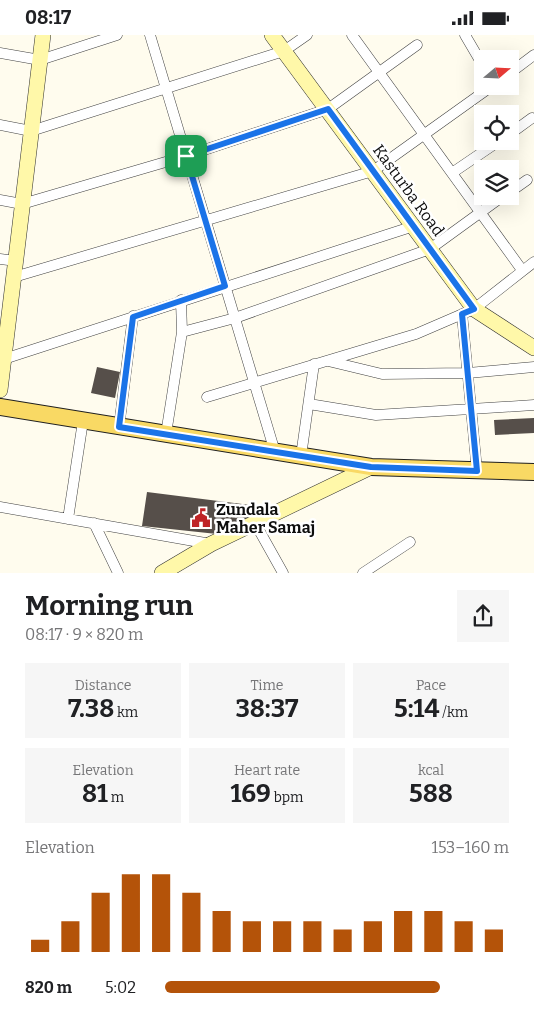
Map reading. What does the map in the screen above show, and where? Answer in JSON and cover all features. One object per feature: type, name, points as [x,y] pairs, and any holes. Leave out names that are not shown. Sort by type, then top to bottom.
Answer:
[{"type":"main road","points":[[0,407],[371,467],[534,472]]},
{"type":"street","points":[[0,390],[43,35]]},
{"type":"street","points":[[0,53],[40,59],[117,35]]},
{"type":"street","points":[[150,35],[275,452]]},
{"type":"street","name":"Kasturba Road","points":[[272,35],[414,226],[468,312],[534,348]]},
{"type":"street","points":[[0,125],[31,131],[284,51],[307,35]]},
{"type":"street","points":[[352,35],[522,271]]},
{"type":"street","points":[[465,35],[474,50]]},
{"type":"street","points":[[0,200],[22,204],[186,156],[328,109],[417,45]]},
{"type":"street","points":[[519,66],[534,55]]},
{"type":"street","points":[[14,277],[373,171],[480,95]]},
{"type":"street","points":[[519,127],[532,118]]},
{"type":"street","points":[[452,173],[486,150]]},
{"type":"street","points":[[519,185],[527,180]]},
{"type":"street","points":[[182,332],[235,318],[430,249],[490,205]]},
{"type":"street","points":[[4,359],[414,226]]},
{"type":"street","points":[[0,259],[16,261]]},
{"type":"street","points":[[208,397],[416,334],[468,312],[534,262]]},
{"type":"street","points":[[166,434],[182,332],[181,301]]},
{"type":"street","points":[[468,312],[468,373],[477,471]]},
{"type":"street","points":[[119,427],[133,317]]},
{"type":"street","points":[[326,361],[382,375],[468,373],[534,367]]},
{"type":"street","points":[[301,456],[314,364]]},
{"type":"street","points":[[309,404],[376,415],[534,405]]},
{"type":"street","points":[[68,519],[83,421]]},
{"type":"street","points":[[162,573],[212,543],[371,467]]},
{"type":"street","points":[[0,507],[212,543]]},
{"type":"street","points":[[94,523],[118,573]]},
{"type":"street","points":[[255,523],[283,573]]},
{"type":"street","points":[[366,572],[410,542]]},
{"type":"building","points":[[97,367],[120,372],[115,398],[91,393]]},
{"type":"building","points":[[534,418],[534,433],[495,435],[494,420]]},
{"type":"building","name":"Zundala Maher Samaj","points":[[147,492],[283,509],[217,534],[142,526]]},
{"type":"place","name":"Zundala Maher Samaj","points":[[201,518]]},
{"type":"route","points":[[328,109],[474,309],[462,314],[477,471],[371,467],[119,427],[133,317],[225,286],[186,156],[328,109]]}]
